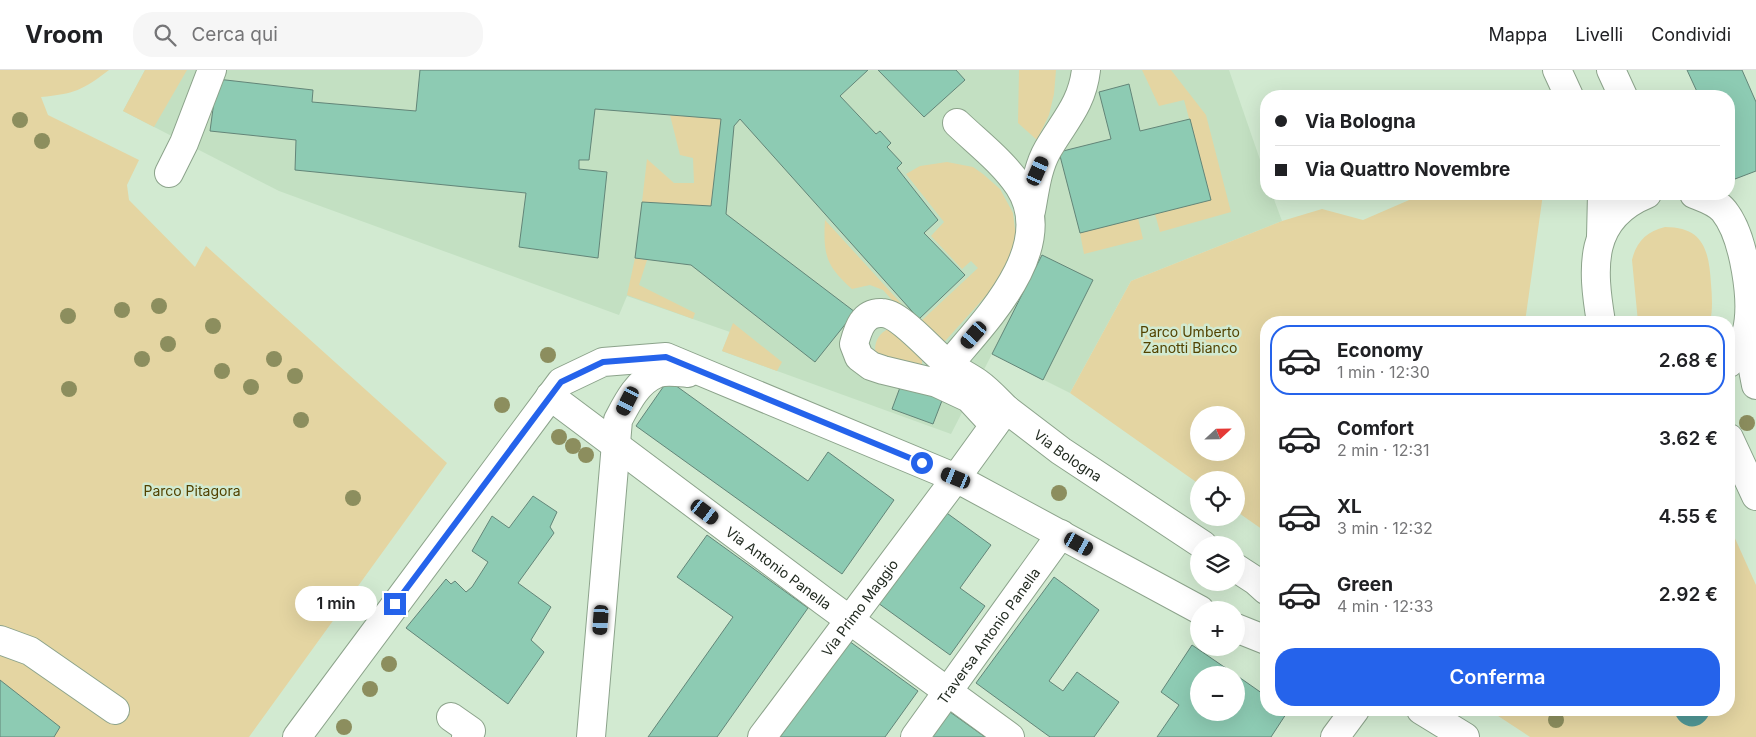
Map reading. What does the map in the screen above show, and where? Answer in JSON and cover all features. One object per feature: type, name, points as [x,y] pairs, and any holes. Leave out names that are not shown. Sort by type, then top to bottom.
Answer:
[{"type":"street","points":[[170,173],[184,143],[212,70]]},
{"type":"street","points":[[948,364],[986,320],[1016,276],[1025,255],[1032,229],[1031,211],[1038,171],[1048,150],[1074,111],[1085,84],[1086,70]]},
{"type":"street","points":[[1557,70],[1566,90]]},
{"type":"street","points":[[1611,70],[1620,90]]},
{"type":"street","points":[[957,123],[1010,172],[1031,211]]},
{"type":"street","points":[[1601,238],[1602,200]]},
{"type":"street","points":[[1600,316],[1596,277],[1596,256],[1601,238],[1608,222],[1633,200]]},
{"type":"street","points":[[1708,200],[1733,227],[1741,248],[1750,303]]},
{"type":"street","points":[[1709,200],[1743,220],[1756,221]]},
{"type":"street","points":[[1735,355],[1741,347],[1746,333],[1756,270]]},
{"type":"street","points":[[1591,316],[1596,277]]},
{"type":"street","points":[[884,313],[902,321],[948,364],[978,383],[1000,417],[969,398],[937,382],[871,366],[859,357],[854,344],[864,319],[873,314],[884,313]]},
{"type":"street","points":[[1746,333],[1756,385]]},
{"type":"street","points":[[296,737],[561,382],[603,362],[666,357],[956,478],[1190,604]]},
{"type":"street","points":[[591,737],[618,420],[628,401],[641,385],[657,373],[676,372],[713,378]]},
{"type":"street","name":"Via Antonio Panella","points":[[550,396],[848,620],[1010,737]]},
{"type":"street","points":[[956,478],[1000,417]]},
{"type":"street","name":"Via Bologna","points":[[1000,417],[1061,451],[1190,537]]},
{"type":"street","points":[[1735,451],[1756,496]]},
{"type":"street","name":"Via Primo Maggio","points":[[762,737],[956,478]]},
{"type":"street","name":"Traversa Antonio Panella","points":[[915,737],[1062,534]]},
{"type":"street","points":[[1245,574],[1260,585]]},
{"type":"street","points":[[1245,632],[1260,638]]},
{"type":"street","points":[[0,640],[30,651],[115,710]]},
{"type":"street","points":[[1335,737],[1350,716]]},
{"type":"street","points":[[1430,716],[1465,737]]},
{"type":"shaded area","points":[[145,70],[1229,70],[1260,160],[1260,200],[1274,200],[1282,221],[1131,281],[1070,393],[992,354],[951,434],[722,351],[730,332],[627,296],[619,315],[279,191],[123,111]]},
{"type":"green space","name":"Parco Pitagora","points":[[0,70],[109,70],[78,90],[41,97],[48,115],[139,160],[127,185],[129,200],[195,267],[206,246],[447,463],[249,737],[0,737]]},
{"type":"green space","points":[[145,70],[187,70],[154,127],[123,111]]},
{"type":"green space","points":[[1019,70],[1056,70],[1054,94],[1049,115],[1037,140],[1018,123]]},
{"type":"green space","points":[[1142,70],[1171,70],[1206,115],[1231,212],[1160,232],[1155,214],[1211,199],[1184,100],[1159,106]]},
{"type":"green space","points":[[670,115],[721,119],[711,206],[642,202],[647,159],[674,183],[694,183],[693,158],[680,155]]},
{"type":"green space","points":[[947,162],[973,167],[1000,189],[1013,213],[1016,238],[1002,278],[937,350],[883,290],[870,285],[852,289],[843,281],[828,259],[825,242],[825,220],[919,323],[978,268],[971,261],[962,269],[931,236],[944,222],[906,174],[920,166]]},
{"type":"green space","name":"Parco Umberto Zanotti Bianco","points":[[1409,200],[1542,200],[1526,316],[1260,316],[1260,528],[1245,517],[1245,471],[1190,471],[1190,478],[1070,393],[1131,281],[1282,221],[1322,209],[1363,220]]},
{"type":"green space","points":[[1138,218],[1143,239],[1084,254],[1080,233]]},
{"type":"green space","points":[[1665,227],[1688,231],[1702,243],[1706,251],[1710,272],[1712,294],[1711,316],[1637,316],[1632,260],[1636,248],[1643,238]]},
{"type":"green space","points":[[635,258],[647,260],[639,285],[695,313],[693,319],[627,295]]},
{"type":"green space","points":[[733,323],[782,362],[777,371],[722,351]]},
{"type":"green space","points":[[888,329],[893,329],[922,360],[922,366],[876,355],[875,347],[877,340]]},
{"type":"green space","points":[[1735,538],[1756,585],[1756,737],[1530,737],[1498,716],[1735,716]]},
{"type":"water","points":[[1708,716],[1697,726],[1686,725],[1677,717]]},
{"type":"building","points":[[420,70],[868,70],[840,96],[876,134],[880,131],[891,143],[887,147],[902,163],[897,168],[938,220],[924,233],[965,275],[919,319],[740,119],[734,126],[726,214],[855,312],[815,362],[691,265],[635,258],[642,202],[711,206],[721,119],[595,109],[589,160],[579,160],[579,169],[607,172],[598,258],[519,247],[526,193],[295,170],[296,140],[210,131],[217,79],[313,90],[312,102],[416,111]]},
{"type":"building","points":[[878,70],[956,70],[965,80],[924,117]]},
{"type":"building","points":[[1687,70],[1742,70],[1756,102],[1756,171],[1735,179],[1735,90],[1696,90]]},
{"type":"building","points":[[1129,84],[1140,131],[1190,119],[1211,200],[1080,233],[1059,152],[1111,139],[1099,92]]},
{"type":"building","points":[[1042,255],[1093,280],[1043,380],[992,354]]},
{"type":"building","points":[[668,380],[808,481],[828,452],[894,500],[842,574],[636,426]]},
{"type":"building","points":[[902,382],[943,398],[933,424],[892,409]]},
{"type":"building","points":[[533,496],[557,512],[550,527],[554,533],[518,583],[551,607],[531,640],[544,652],[508,704],[406,628],[446,579],[451,584],[455,581],[466,592],[472,587],[488,562],[472,551],[492,516],[509,528]]},
{"type":"building","points":[[944,511],[991,545],[960,588],[985,606],[950,655],[878,603]]},
{"type":"building","points":[[707,535],[808,608],[717,737],[648,737],[733,617],[677,577]]},
{"type":"building","points":[[1054,577],[1099,610],[1049,681],[1063,691],[1077,672],[1119,702],[1094,737],[1050,737],[976,683]]},
{"type":"building","points":[[849,641],[918,691],[885,737],[780,737]]},
{"type":"building","points":[[1190,648],[1190,656],[1208,656],[1223,666],[1190,666],[1190,721],[1245,721],[1245,681],[1260,692],[1260,716],[1285,716],[1271,737],[1157,737],[1179,705],[1161,692]]},
{"type":"building","points":[[0,680],[60,727],[54,737],[0,737]]},
{"type":"building","points":[[950,712],[985,737],[932,737]]},
{"type":"route","points":[[395,604],[561,382],[603,362],[666,357],[922,463]]}]
